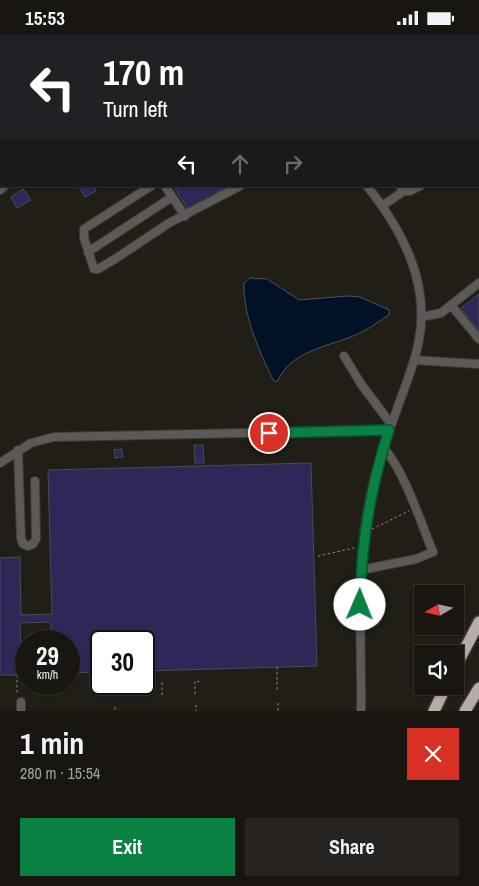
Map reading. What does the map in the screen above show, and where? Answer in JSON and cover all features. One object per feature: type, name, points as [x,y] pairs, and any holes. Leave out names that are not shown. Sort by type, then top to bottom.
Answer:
[{"type":"highway","points":[[464,651],[479,622]]},
{"type":"highway","points":[[465,711],[479,688]]},
{"type":"highway","points":[[434,711],[442,695]]},
{"type":"street","points":[[149,187],[84,229],[92,266],[98,269],[169,223],[238,187]]},
{"type":"street","points":[[166,187],[185,216]]},
{"type":"street","points":[[361,711],[361,569],[367,512],[383,447],[420,339],[421,317],[419,289],[410,255],[395,224],[369,187]]},
{"type":"street","points":[[382,206],[402,189],[410,191],[418,187]]},
{"type":"street","points":[[88,252],[172,197]]},
{"type":"street","points":[[421,317],[438,315],[479,283]]},
{"type":"street","points":[[451,305],[479,339]]},
{"type":"street","points":[[344,355],[390,427]]},
{"type":"street","points":[[414,360],[479,364]]},
{"type":"street","points":[[0,463],[18,450],[42,439],[69,436],[390,427]]},
{"type":"street","points":[[361,569],[416,559],[433,553],[400,474],[390,455],[383,447]]},
{"type":"street","points":[[18,450],[21,538],[23,544],[28,546],[33,544],[36,539],[34,481]]},
{"type":"street","points":[[21,702],[21,711]]},
{"type":"path","points":[[372,529],[405,513]]},
{"type":"path","points":[[318,555],[355,548]]},
{"type":"path","points":[[277,667],[278,690]]},
{"type":"path","points":[[162,681],[162,695]]},
{"type":"path","points":[[195,694],[195,681],[202,682]]},
{"type":"path","points":[[278,703],[278,711]]},
{"type":"path","points":[[196,705],[196,711]]},
{"type":"water","points":[[250,278],[267,279],[299,300],[347,296],[360,297],[389,310],[389,315],[362,332],[303,355],[292,362],[277,382],[273,380],[257,345],[249,320],[244,295],[244,283]]},
{"type":"building","points":[[79,187],[94,187],[96,191],[85,197]]},
{"type":"building","points":[[178,187],[225,187],[189,211],[175,189]]},
{"type":"building","points":[[23,189],[31,200],[17,208],[11,197]]},
{"type":"building","points":[[479,294],[479,331],[461,308]]},
{"type":"building","points":[[194,445],[203,445],[204,463],[195,463]]},
{"type":"building","points":[[122,449],[123,457],[115,458],[114,450]]},
{"type":"building","points":[[311,463],[317,666],[155,671],[155,630],[90,630],[90,672],[80,673],[80,630],[51,630],[51,622],[20,623],[20,630],[15,630],[15,675],[0,675],[0,558],[20,557],[21,615],[52,614],[48,470]]},
{"type":"route","points":[[269,433],[389,430],[378,462],[367,512],[362,548],[360,605]]}]
